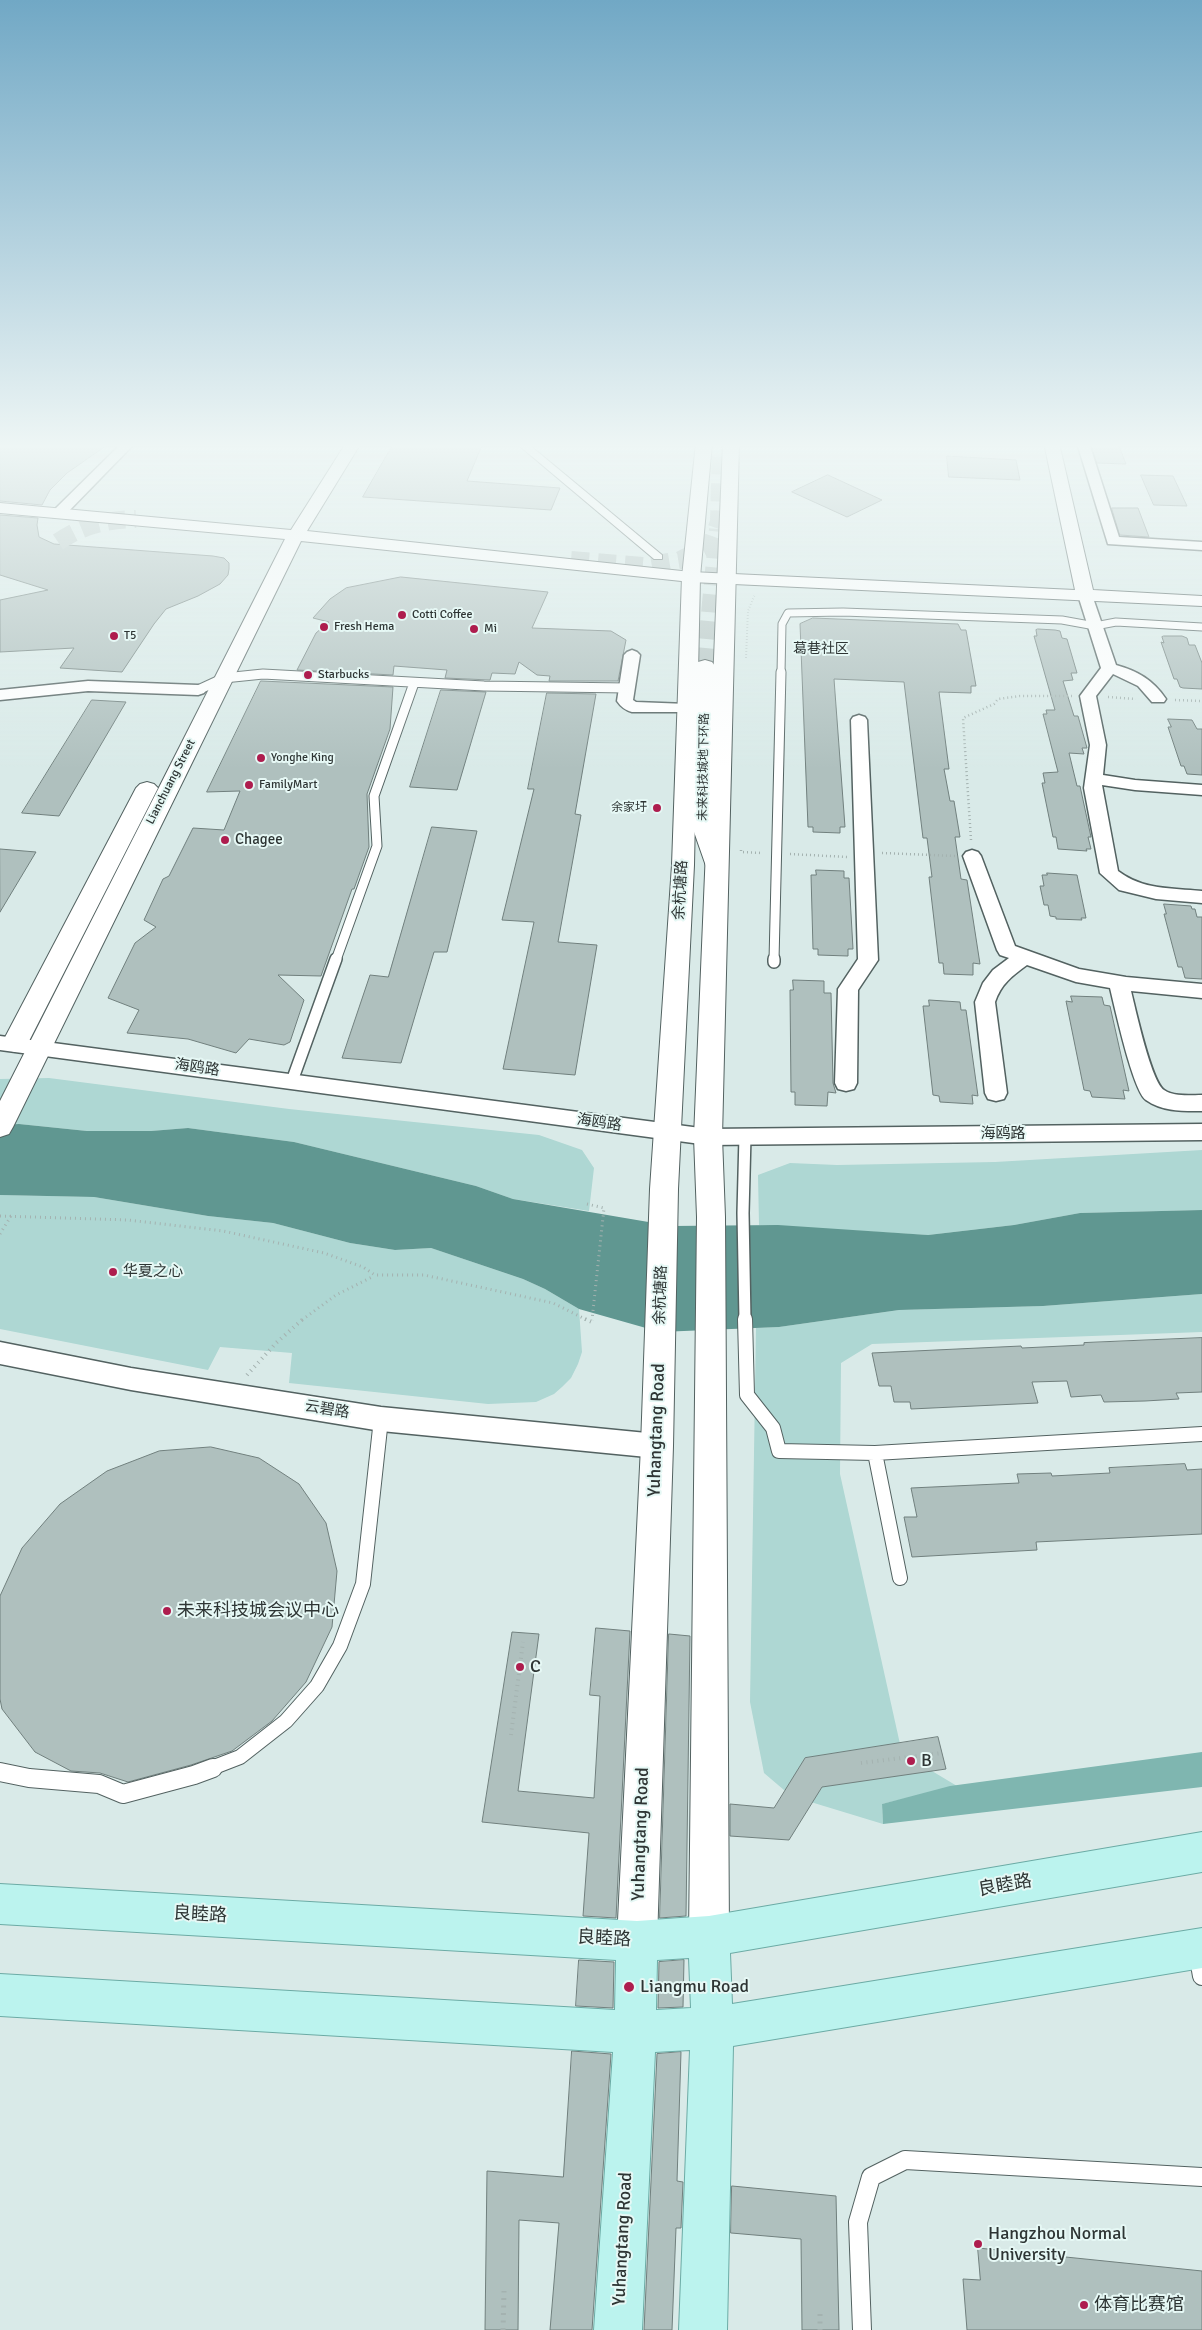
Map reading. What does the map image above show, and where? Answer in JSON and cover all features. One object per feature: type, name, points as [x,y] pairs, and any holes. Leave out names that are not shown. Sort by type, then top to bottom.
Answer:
[{"type":"main road","name":"良睦路","points":[[0,1904],[637,1941],[709,1936],[1202,1852]]},
{"type":"main road","points":[[703,2330],[712,2028],[709,1936]]},
{"type":"main road","name":"Yuhangtang Road","points":[[618,2330],[635,2032],[637,1941]]},
{"type":"main road","points":[[0,1995],[635,2032],[712,2028],[1200,1958]]},
{"type":"street","name":"Lianchuang Street","points":[[7,1043],[198,690],[278,552]]},
{"type":"street","name":"Lianchuang Street","points":[[0,1126],[224,678],[279,552]]},
{"type":"street","points":[[408,552],[691,581],[1087,600],[1202,612]]},
{"type":"street","points":[[652,552],[658,557]]},
{"type":"street","name":"余杭塘路","points":[[660,1338],[664,1189],[683,866],[691,581],[694,552]]},
{"type":"street","points":[[709,1936],[711,1216],[708,1137],[728,552]]},
{"type":"street","points":[[1076,552],[1087,600],[1109,668]]},
{"type":"street","points":[[727,583],[757,588],[1087,600],[1202,601]]},
{"type":"street","points":[[632,655],[625,701],[632,707],[687,709]]},
{"type":"street","name":"未来科技城地下环路","points":[[683,866],[695,829],[703,667],[703,826],[717,866]]},
{"type":"street","points":[[1109,668],[1088,696],[1098,745],[1094,788],[1109,873],[1126,886],[1156,893],[1202,897]]},
{"type":"street","points":[[1109,668],[1136,678],[1152,690],[1158,700]]},
{"type":"street","points":[[0,694],[88,686],[198,690]]},
{"type":"street","points":[[846,1083],[848,989],[868,960],[859,720]]},
{"type":"street","points":[[1095,778],[1109,782],[1180,786],[1202,790]]},
{"type":"street","points":[[972,856],[1007,950],[1076,975],[1119,983],[1202,991]]},
{"type":"street","points":[[996,1093],[985,1002],[990,988],[1000,975],[1025,956]]},
{"type":"street","points":[[1119,983],[1144,1080],[1150,1085],[1152,1094],[1168,1102],[1202,1103]]},
{"type":"street","name":"海鸥路","points":[[7,1043],[708,1137],[1202,1132]]},
{"type":"street","name":"Yuhangtang Road","points":[[637,1941],[660,1338]]},
{"type":"street","name":"云碧路","points":[[0,1353],[131,1379],[381,1419],[657,1446]]},
{"type":"lane","points":[[774,962],[782,624],[788,613],[843,612],[1062,620],[1095,626],[1116,622],[1202,627]]},
{"type":"lane","points":[[198,690],[224,678],[263,674],[414,683],[627,688]]},
{"type":"lane","points":[[292,1081],[377,846],[374,796],[414,683]]},
{"type":"lane","points":[[745,1136],[743,1213],[745,1346],[748,1394],[773,1428],[780,1452],[875,1453],[1202,1434]]},
{"type":"lane","points":[[0,1772],[29,1778],[99,1784],[123,1794],[194,1775],[240,1757],[286,1721],[317,1686],[327,1670],[340,1646],[363,1584],[381,1419]]},
{"type":"lane","points":[[875,1453],[900,1578]]},
{"type":"lane","points":[[862,2330],[858,2222],[871,2178],[905,2160],[1202,2177]]},
{"type":"path","points":[[746,660],[748,611],[757,588]]},
{"type":"path","points":[[741,843],[741,852],[863,858],[884,853],[972,856],[963,718],[994,704],[998,698],[1020,696],[1088,696],[1202,701]]},
{"type":"path","points":[[232,1395],[260,1360],[303,1316],[342,1290],[375,1275],[424,1275],[553,1303],[592,1322],[604,1208],[587,1204]]},
{"type":"path","points":[[0,1216],[128,1220],[223,1231],[324,1253],[363,1267],[375,1275]]},
{"type":"path","points":[[0,1234],[11,1216]]},
{"type":"path","points":[[0,1226],[6,1224]]},
{"type":"path","points":[[511,1734],[523,1642]]},
{"type":"path","points":[[861,1763],[942,1754]]},
{"type":"path","points":[[503,2330],[504,2291]]},
{"type":"path","points":[[820,2314],[820,2330]]},
{"type":"shaded area","points":[[49,1078],[289,1109],[539,1135],[582,1150],[594,1168],[589,1211],[513,1199],[476,1186],[294,1142],[188,1128],[151,1131],[87,1131],[19,1124],[0,1125],[0,1079]]},
{"type":"shaded area","points":[[19,1124],[87,1131],[151,1131],[188,1128],[294,1142],[476,1186],[513,1199],[672,1226],[778,1225],[928,1235],[1014,1225],[1080,1213],[1202,1210],[1202,1294],[1043,1306],[899,1310],[779,1327],[660,1332],[579,1309],[545,1289],[523,1279],[431,1248],[395,1250],[350,1243],[273,1223],[208,1216],[94,1197],[0,1195],[0,1125]]},
{"type":"shaded area","points":[[1202,1150],[1202,1210],[1080,1213],[1014,1225],[928,1235],[759,1225],[758,1175],[790,1163],[837,1165],[995,1162]]},
{"type":"shaded area","points":[[0,1195],[94,1197],[208,1216],[273,1223],[350,1243],[395,1250],[431,1248],[523,1279],[545,1289],[579,1309],[582,1352],[571,1378],[554,1394],[536,1402],[488,1404],[289,1383],[292,1353],[220,1347],[208,1370],[0,1329]]},
{"type":"shaded area","points":[[1202,1294],[1202,1332],[872,1344],[841,1363],[840,1474],[902,1753],[957,1786],[882,1804],[883,1824],[791,1796],[764,1773],[750,1702],[756,1328],[779,1327],[899,1310],[1043,1306]]},
{"type":"shaded area","points":[[1202,1752],[1202,1787],[883,1824],[882,1804],[950,1786]]},
{"type":"building","points":[[0,552],[156,552],[213,556],[224,558],[229,563],[228,575],[220,584],[198,596],[166,609],[122,672],[60,668],[74,648],[0,652],[0,600],[48,590],[0,575]]},
{"type":"building","points":[[401,577],[548,592],[532,628],[611,631],[626,640],[618,681],[549,681],[550,676],[537,675],[519,662],[515,674],[492,673],[490,680],[445,678],[447,670],[394,666],[393,675],[297,670],[316,633],[329,622],[313,618],[330,599],[346,588]]},
{"type":"building","points":[[813,618],[958,624],[961,630],[966,630],[976,686],[971,686],[971,693],[939,692],[949,769],[944,769],[950,801],[954,801],[960,837],[955,837],[961,879],[967,880],[980,964],[973,963],[973,975],[944,974],[943,963],[939,963],[929,877],[932,877],[927,838],[923,838],[904,682],[834,679],[845,827],[840,827],[840,833],[813,832],[813,827],[808,827],[800,624]]},
{"type":"building","points":[[1036,630],[1060,631],[1062,638],[1067,639],[1077,673],[1071,673],[1073,680],[1063,681],[1074,716],[1078,716],[1087,748],[1082,748],[1084,754],[1069,753],[1077,786],[1080,786],[1091,837],[1088,837],[1091,849],[1086,849],[1087,851],[1058,849],[1056,837],[1053,837],[1042,783],[1045,783],[1043,773],[1058,772],[1043,714],[1047,714],[1046,710],[1055,710],[1034,636],[1037,636]]},
{"type":"building","points":[[1182,636],[1187,638],[1189,645],[1195,645],[1202,663],[1202,689],[1180,687],[1177,679],[1174,679],[1161,642],[1164,643],[1162,637]]},
{"type":"building","points":[[261,681],[393,687],[390,729],[367,794],[369,847],[321,976],[278,975],[304,1000],[290,1042],[284,1045],[249,1039],[236,1053],[188,1039],[127,1033],[139,1010],[108,998],[135,943],[156,927],[144,920],[163,879],[169,876],[193,828],[224,830],[240,791],[207,792]]},
{"type":"building","points":[[441,690],[486,692],[457,790],[410,787]]},
{"type":"building","points":[[547,693],[596,694],[575,814],[581,815],[558,942],[597,945],[575,1075],[503,1069],[534,922],[502,920],[534,789],[528,789]]},
{"type":"building","points":[[92,700],[126,702],[59,816],[22,813]]},
{"type":"building","points":[[1168,719],[1192,720],[1197,729],[1202,729],[1202,775],[1187,774],[1184,766],[1181,766],[1168,727],[1171,727]]},
{"type":"building","points":[[432,827],[477,831],[447,952],[434,952],[401,1063],[342,1058],[370,975],[388,977]]},
{"type":"building","points":[[0,849],[36,852],[0,912]]},
{"type":"building","points":[[816,870],[844,871],[844,878],[849,878],[853,949],[848,949],[848,956],[818,955],[818,949],[813,949],[811,875],[816,875]]},
{"type":"building","points":[[1047,873],[1077,875],[1086,918],[1081,918],[1082,920],[1056,919],[1056,917],[1050,916],[1048,905],[1044,905],[1040,886],[1044,886],[1042,875],[1047,875]]},
{"type":"building","points":[[1164,904],[1191,906],[1192,909],[1195,909],[1197,917],[1202,917],[1202,979],[1185,978],[1182,967],[1178,967],[1164,914],[1166,914]]},
{"type":"building","points":[[793,980],[824,981],[824,993],[831,993],[833,1083],[836,1093],[828,1092],[827,1106],[795,1105],[795,1092],[791,1092],[790,990],[793,990]]},
{"type":"building","points":[[1071,996],[1102,997],[1104,1005],[1110,1006],[1129,1091],[1123,1090],[1125,1099],[1092,1097],[1090,1091],[1084,1090],[1066,1001],[1072,1002]]},
{"type":"building","points":[[929,1000],[960,1002],[961,1010],[966,1010],[978,1096],[972,1095],[973,1104],[940,1102],[939,1096],[933,1095],[923,1006],[929,1006]]},
{"type":"building","points":[[1202,1338],[1202,1392],[1176,1393],[1179,1399],[1145,1401],[1104,1402],[1101,1395],[1071,1397],[1067,1381],[1032,1382],[1038,1403],[911,1409],[910,1402],[894,1402],[891,1386],[879,1386],[872,1353],[1021,1346],[1022,1348],[1084,1345],[1084,1343]]},
{"type":"building","name":"未来科技城会议中心","points":[[211,1447],[259,1458],[299,1484],[326,1523],[337,1571],[332,1627],[306,1682],[272,1721],[232,1751],[191,1765],[128,1782],[100,1773],[71,1771],[35,1752],[2,1709],[0,1699],[0,1596],[22,1548],[60,1504],[107,1471],[159,1451]]},
{"type":"building","points":[[1185,1464],[1187,1470],[1202,1469],[1202,1534],[1036,1542],[1037,1550],[912,1557],[904,1517],[917,1517],[911,1488],[1019,1483],[1017,1474],[1051,1473],[1052,1476],[1110,1473],[1109,1468]]},
{"type":"building","points":[[596,1628],[630,1631],[616,1918],[583,1916],[589,1833],[482,1822],[512,1632],[539,1634],[518,1791],[594,1798],[600,1696],[590,1695]]},
{"type":"building","points":[[669,1634],[690,1636],[686,1916],[660,1918]]},
{"type":"building","points":[[938,1737],[946,1769],[822,1787],[789,1840],[730,1836],[730,1804],[774,1808],[805,1758]]},
{"type":"building","points":[[579,1960],[614,1962],[613,2008],[576,2006]]},
{"type":"building","points":[[684,1960],[683,2007],[658,2008],[659,1962]]},
{"type":"building","points":[[572,2051],[611,2054],[592,2330],[550,2330],[559,2223],[519,2220],[518,2330],[485,2330],[487,2171],[563,2177]]},
{"type":"building","points":[[681,2052],[677,2181],[683,2182],[681,2228],[676,2228],[672,2330],[644,2330],[657,2054]]},
{"type":"building","points":[[732,2186],[836,2196],[839,2330],[802,2330],[801,2239],[731,2233]]},
{"type":"building","name":"体育比赛馆","points":[[978,2248],[1202,2271],[1202,2330],[967,2330],[963,2279],[980,2280]]},
{"type":"tunnel","points":[[571,560],[644,566],[680,560],[697,552]]},
{"type":"tunnel","points":[[705,666],[716,552]]},
{"type":"place","name":"Cotti Coffee","points":[[402,615]]},
{"type":"place","name":"Fresh Hema","points":[[324,627]]},
{"type":"place","name":"Mi","points":[[474,629]]},
{"type":"place","name":"T5","points":[[114,636]]},
{"type":"place","name":"Starbucks","points":[[308,675]]},
{"type":"place","name":"Yonghe King","points":[[261,758]]},
{"type":"place","name":"FamilyMart","points":[[249,785]]},
{"type":"place","name":"余家圩","points":[[657,808]]},
{"type":"place","name":"Chagee","points":[[225,840]]},
{"type":"place","name":"华夏之心","points":[[113,1272]]},
{"type":"place","name":"未来科技城会议中心","points":[[167,1611]]},
{"type":"place","name":"C","points":[[520,1667]]},
{"type":"place","name":"B","points":[[911,1761]]},
{"type":"place","name":"Liangmu Road","points":[[629,1987]]},
{"type":"place","name":"Hangzhou Normal University","points":[[978,2244]]},
{"type":"place","name":"体育比赛馆","points":[[1084,2305]]},
{"type":"district","name":"葛巷社区","points":[[821,649]]}]
